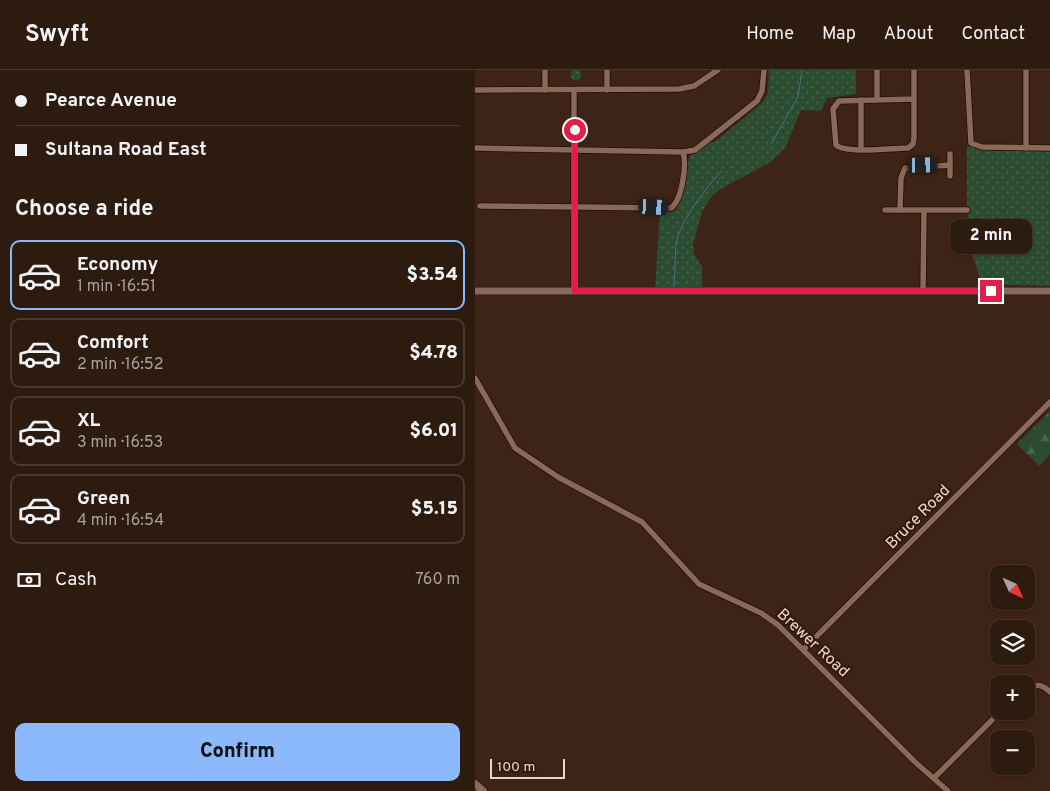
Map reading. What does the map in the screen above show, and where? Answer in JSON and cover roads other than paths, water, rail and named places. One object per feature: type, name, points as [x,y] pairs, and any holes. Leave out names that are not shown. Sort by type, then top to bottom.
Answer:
[{"type":"main road","points":[[475,784],[483,791]]},
{"type":"street","points":[[545,70],[545,90]]},
{"type":"street","points":[[607,70],[607,90]]},
{"type":"street","points":[[475,90],[574,91],[687,88],[700,83],[717,70]]},
{"type":"street","points":[[475,148],[683,152],[702,146],[757,101],[762,91],[764,70]]},
{"type":"street","points":[[877,70],[877,99]]},
{"type":"street","points":[[914,70],[914,99],[913,144],[908,148],[861,149],[842,149],[836,145],[833,109],[839,101],[914,99]]},
{"type":"street","points":[[967,70],[971,143],[982,147],[1050,148]]},
{"type":"street","points":[[1026,70],[1026,148]]},
{"type":"street","points":[[574,91],[575,291]]},
{"type":"street","points":[[861,100],[861,149]]},
{"type":"street","points":[[480,206],[673,207],[686,168],[683,152]]},
{"type":"street","points":[[950,154],[950,176]]},
{"type":"street","points":[[900,210],[901,178],[905,168],[950,165]]},
{"type":"street","points":[[885,210],[967,210]]},
{"type":"street","points":[[923,291],[924,211]]},
{"type":"street","points":[[475,291],[1050,291]]},
{"type":"street","name":"Brewer Road","points":[[475,378],[515,448],[558,478],[642,522],[699,584],[761,613],[778,625],[948,791]]},
{"type":"street","name":"Bruce Road","points":[[804,649],[1050,402]]},
{"type":"street","points":[[1035,685],[1045,686],[1050,692]]},
{"type":"street","points":[[934,778],[992,720]]},
{"type":"waterway","points":[[771,144],[798,97],[802,70]]},
{"type":"waterway","points":[[674,287],[676,244],[682,226],[709,185],[722,171]]}]
